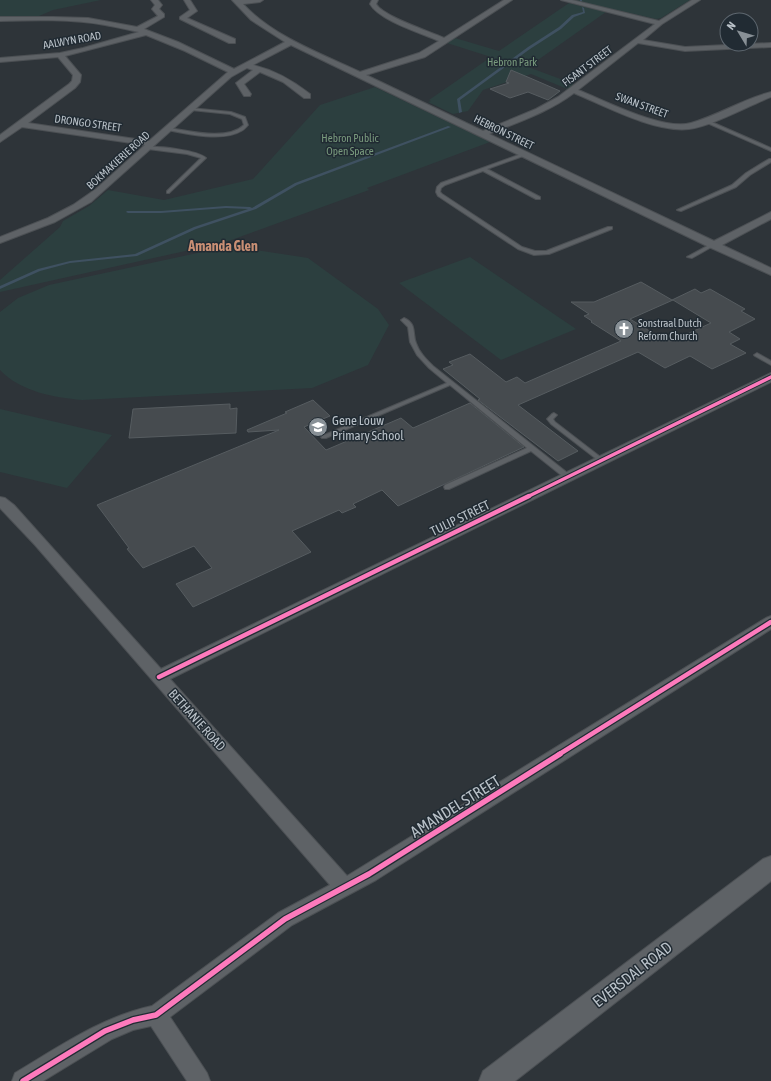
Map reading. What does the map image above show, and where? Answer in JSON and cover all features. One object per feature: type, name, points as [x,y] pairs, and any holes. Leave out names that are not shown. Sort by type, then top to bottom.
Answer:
[{"type":"street","points":[[138,30],[162,17],[155,9],[159,5],[154,0]]},
{"type":"street","points":[[187,0],[194,11],[182,18],[232,41]]},
{"type":"street","points":[[237,1],[260,0]]},
{"type":"street","points":[[375,0],[372,4],[381,13],[446,41]]},
{"type":"street","points":[[360,75],[415,58],[446,41],[509,0]]},
{"type":"street","points":[[564,0],[660,23]]},
{"type":"street","name":"FISANT STREET","points":[[482,134],[539,111],[575,90],[660,23],[697,0]]},
{"type":"street","name":"HEBRON STREET","points":[[237,1],[262,26],[291,42],[771,272]]},
{"type":"street","points":[[0,19],[80,20],[113,24],[147,32],[234,72]]},
{"type":"street","name":"AALWYN ROAD","points":[[0,60],[60,55],[92,49],[147,32]]},
{"type":"street","points":[[638,41],[685,49],[771,45]]},
{"type":"street","name":"BOKMAKIERIE ROAD","points":[[0,240],[52,220],[81,206],[234,72],[291,42]]},
{"type":"street","points":[[0,139],[76,82],[77,75],[60,55]]},
{"type":"street","points":[[246,66],[260,68],[288,80],[307,96]]},
{"type":"street","points":[[247,94],[240,84],[241,82],[260,68]]},
{"type":"street","name":"SWAN STREET","points":[[575,90],[660,125],[684,126],[706,121],[771,94]]},
{"type":"street","name":"DRONGO STREET","points":[[20,124],[150,146]]},
{"type":"street","points":[[713,245],[771,215]]},
{"type":"street","name":"TULIP STREET","points":[[159,678],[771,377]]},
{"type":"street","name":"BETHANIE ROAD","points":[[0,501],[9,508],[344,887]]},
{"type":"street","name":"AMANDEL STREET","points":[[156,1015],[285,919],[369,874],[771,622]]},
{"type":"street","name":"EVERSDAL ROAD","points":[[493,1081],[771,867]]},
{"type":"street","points":[[23,1081],[105,1031],[133,1020],[156,1015],[199,1081]]},
{"type":"lane","points":[[169,129],[223,135],[237,132],[246,125],[244,118],[236,114],[191,109]]},
{"type":"lane","points":[[706,121],[771,150]]},
{"type":"lane","points":[[150,146],[201,156],[204,158],[169,192]]},
{"type":"lane","points":[[524,154],[444,184],[439,187],[438,192],[440,195],[520,248],[534,253],[548,253],[610,228]]},
{"type":"lane","points":[[679,210],[734,186],[748,174],[771,160]]},
{"type":"lane","points":[[483,169],[538,198]]},
{"type":"lane","points":[[690,257],[713,245]]},
{"type":"lane","points":[[404,320],[411,327],[413,342],[419,354],[431,367],[568,477]]},
{"type":"lane","points":[[757,355],[771,363]]},
{"type":"lane","points":[[324,437],[451,383]]},
{"type":"lane","points":[[554,415],[550,419],[553,423],[601,460]]},
{"type":"lane","points":[[447,488],[532,448]]},
{"type":"green space","points":[[0,0],[101,0],[53,10],[39,16],[0,17]]},
{"type":"green space","points":[[572,0],[690,0],[661,18],[656,19]]},
{"type":"green space","name":"Hebron Park","points":[[569,3],[606,12],[528,67],[574,84],[569,89],[531,74],[483,90],[468,111],[453,114],[428,102],[491,57],[447,43],[455,38],[499,51]]},
{"type":"green space","name":"Hebron Public Open Space","points":[[375,87],[490,142],[367,188],[369,190],[226,242],[0,292],[0,280],[60,227],[63,221],[89,206],[108,190],[164,200],[253,179],[320,105]]},
{"type":"green space","points":[[230,246],[308,258],[378,309],[389,325],[368,365],[312,388],[82,400],[38,392],[18,384],[0,370],[0,312],[18,298],[49,285]]},
{"type":"green space","points":[[470,257],[576,329],[501,360],[399,283]]},
{"type":"green space","points":[[0,409],[112,435],[67,488],[0,472]]},
{"type":"building","points":[[511,70],[560,91],[548,100],[528,92],[510,98],[490,89],[509,83],[506,82]]},
{"type":"building","points":[[641,282],[672,300],[695,289],[701,293],[710,289],[745,309],[741,311],[755,319],[729,332],[740,339],[730,344],[746,353],[712,369],[690,356],[665,368],[638,352],[518,405],[578,451],[558,461],[478,400],[480,399],[443,369],[453,365],[449,362],[470,354],[506,382],[517,377],[525,383],[621,341],[591,322],[592,321],[584,316],[589,314],[571,302],[594,302]],"holes":[[[673,300],[711,323],[672,341],[664,340],[630,319]]]},
{"type":"building","points":[[313,400],[330,416],[304,427],[326,450],[401,418],[413,428],[470,403],[524,447],[398,506],[382,490],[353,504],[356,507],[342,513],[339,510],[292,531],[311,552],[193,607],[176,584],[212,568],[194,546],[143,568],[127,549],[129,548],[97,505],[279,430],[248,432],[247,430]]},
{"type":"building","points":[[230,404],[230,409],[237,408],[236,433],[129,438],[133,409]]},
{"type":"waterway","points":[[460,112],[458,100],[529,48],[560,28],[573,16],[584,12],[583,8]]},
{"type":"waterway","points":[[0,288],[39,270],[70,262],[136,255],[195,228],[255,208],[296,184],[449,127]]},
{"type":"waterway","points":[[128,212],[161,212],[226,207],[250,208]]},
{"type":"cycle path","points":[[159,677],[771,377]]},
{"type":"cycle path","points":[[23,1081],[105,1031],[133,1020],[156,1015],[285,919],[369,874],[771,622]]},
{"type":"place","name":"Sonstraal Dutch Reform Church","points":[[624,329]]},
{"type":"place","name":"Gene Louw Primary School","points":[[318,427]]},
{"type":"district","name":"Amanda Glen","points":[[223,246]]}]
